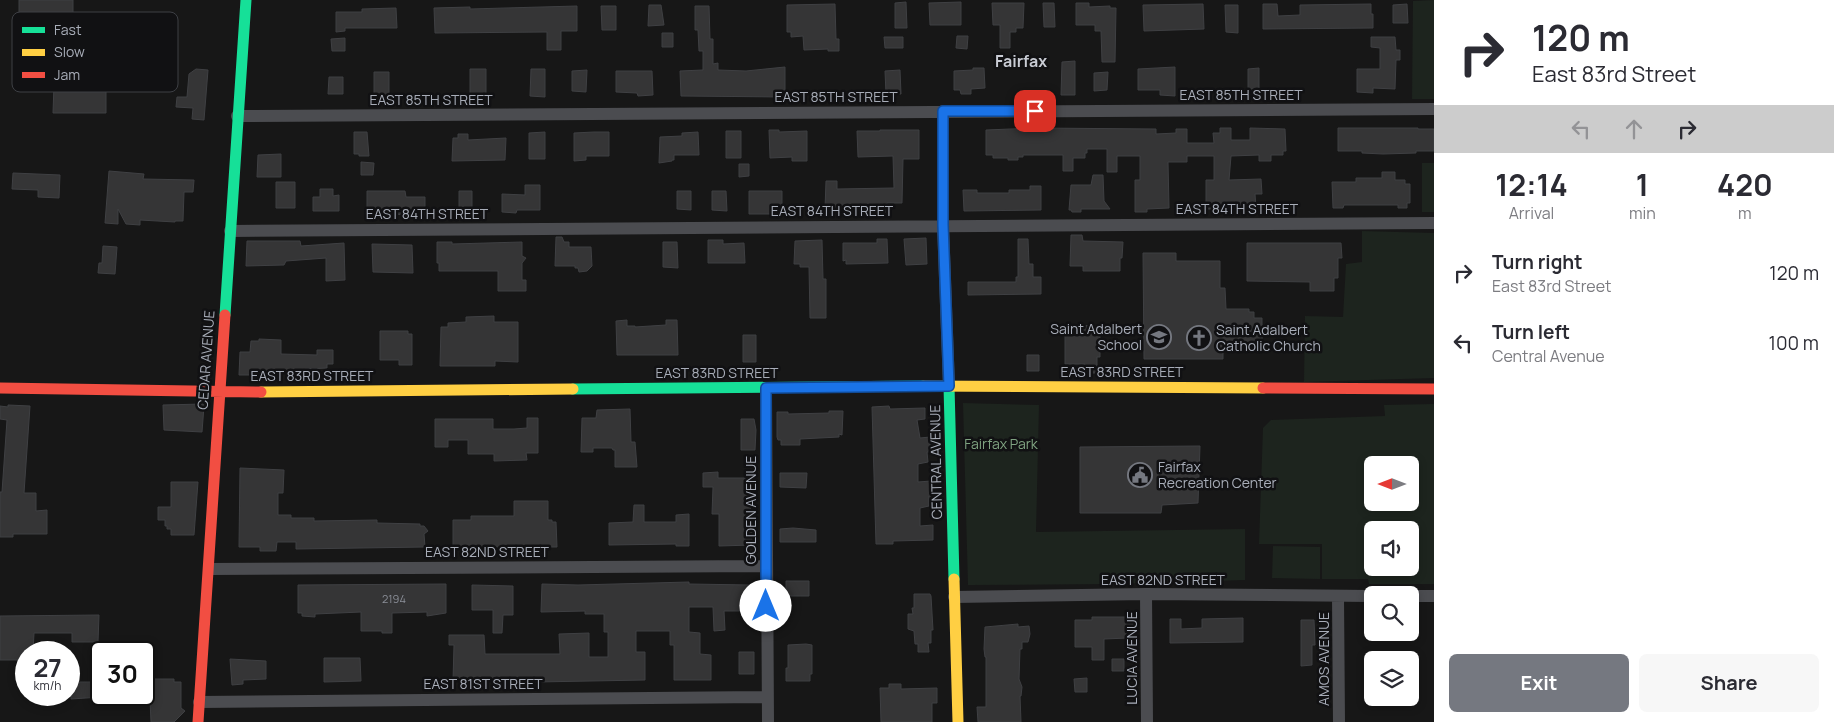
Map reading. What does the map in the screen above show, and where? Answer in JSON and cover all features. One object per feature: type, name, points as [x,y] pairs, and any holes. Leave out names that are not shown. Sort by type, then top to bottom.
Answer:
[{"type":"street","name":"CEDAR AVENUE","points":[[198,722],[246,0]]},
{"type":"street","name":"EAST 85TH STREET","points":[[237,116],[1434,109]]},
{"type":"street","name":"CENTRAL AVENUE","points":[[943,111],[943,225],[958,722]]},
{"type":"street","name":"EAST 84TH STREET","points":[[230,230],[1434,223]]},
{"type":"street","name":"EAST 83RD STREET","points":[[0,388],[219,392],[949,386],[1434,388]]},
{"type":"street","name":"GOLDEN AVENUE","points":[[766,388],[768,722]]},
{"type":"street","name":"EAST 82ND STREET","points":[[209,569],[766,566]]},
{"type":"street","name":"EAST 82ND STREET","points":[[954,597],[1146,594],[1364,596]]},
{"type":"street","name":"LUCIA AVENUE","points":[[1146,594],[1147,722]]},
{"type":"street","points":[[1419,596],[1434,596]]},
{"type":"street","name":"AMOS AVENUE","points":[[1338,597],[1339,722]]},
{"type":"street","name":"EAST 81ST STREET","points":[[200,702],[767,697]]},
{"type":"green space","points":[[1434,0],[1434,99],[1412,99],[1413,1]]},
{"type":"green space","points":[[1422,163],[1434,163],[1434,212],[1422,212]]},
{"type":"green space","points":[[1362,231],[1434,233],[1434,378],[1304,382],[1305,316],[1343,317],[1346,264],[1362,262]]},
{"type":"green space","name":"Fairfax Park","points":[[963,403],[1039,405],[1036,532],[1245,529],[1245,580],[1110,584],[968,585]]},
{"type":"green space","points":[[1434,404],[1434,584],[1369,584],[1368,579],[1322,579],[1322,544],[1259,544],[1263,428],[1271,420],[1385,416],[1384,405]]},
{"type":"green space","points":[[1273,546],[1320,547],[1320,579],[1272,578]]},
{"type":"building","points":[[19,0],[73,0],[73,12],[19,12]]},
{"type":"building","points":[[906,2],[907,28],[895,28],[895,3]]},
{"type":"building","points":[[961,2],[961,25],[930,25],[929,3]]},
{"type":"building","points":[[992,3],[1024,3],[1023,28],[1016,28],[1016,32],[1010,32],[1010,48],[1000,48],[1000,25],[993,25]]},
{"type":"building","points":[[1043,3],[1054,3],[1055,27],[1044,27]]},
{"type":"building","points":[[1076,3],[1089,3],[1089,7],[1110,6],[1110,8],[1116,8],[1115,62],[1102,62],[1101,31],[1095,31],[1095,25],[1076,25]]},
{"type":"building","points":[[835,4],[836,39],[839,39],[839,51],[828,51],[828,49],[804,50],[803,36],[791,37],[791,32],[787,32],[787,5]]},
{"type":"building","points":[[1203,4],[1204,29],[1144,31],[1143,5]]},
{"type":"building","points":[[1263,4],[1277,4],[1278,16],[1300,15],[1300,5],[1371,4],[1373,28],[1263,29]]},
{"type":"building","points":[[1407,4],[1408,23],[1393,23],[1393,5]]},
{"type":"building","points":[[649,5],[661,5],[664,25],[648,26]]},
{"type":"building","points":[[1225,5],[1238,5],[1238,33],[1226,32]]},
{"type":"building","points":[[577,6],[577,31],[561,31],[561,50],[547,50],[547,32],[435,33],[434,8],[470,7],[470,9]]},
{"type":"building","points":[[601,6],[616,6],[616,30],[602,30]]},
{"type":"building","points":[[695,6],[709,6],[710,39],[713,39],[713,64],[718,63],[718,70],[746,71],[785,67],[785,97],[681,96],[680,71],[703,70],[703,51],[699,51],[698,30],[695,30]]},
{"type":"building","points":[[396,8],[397,28],[345,28],[345,31],[336,32],[336,12],[362,12],[362,9]]},
{"type":"building","points":[[662,33],[673,33],[673,47],[662,47]]},
{"type":"building","points":[[957,36],[968,36],[967,49],[956,48]]},
{"type":"building","points":[[884,37],[903,37],[903,48],[885,48]]},
{"type":"building","points":[[1371,37],[1395,37],[1396,50],[1400,50],[1400,60],[1396,60],[1395,89],[1373,88],[1373,93],[1357,92],[1357,69],[1380,69],[1380,48],[1371,47]]},
{"type":"building","points":[[345,38],[345,51],[332,51],[331,39]]},
{"type":"building","points":[[1075,61],[1075,95],[1061,95],[1062,62]]},
{"type":"building","points":[[1175,67],[1175,96],[1160,95],[1160,90],[1138,90],[1138,69]]},
{"type":"building","points":[[973,68],[984,68],[985,88],[971,89],[971,94],[961,94],[960,90],[954,90],[954,71],[973,70]]},
{"type":"building","points":[[1259,68],[1259,89],[1248,89],[1248,69]]},
{"type":"building","points":[[196,69],[208,70],[204,120],[192,119],[193,108],[176,107],[177,97],[187,97],[189,74]]},
{"type":"building","points":[[470,69],[486,69],[486,97],[470,97]]},
{"type":"building","points":[[531,69],[545,69],[545,97],[530,96]]},
{"type":"building","points":[[587,70],[586,92],[572,91],[572,71]]},
{"type":"building","points":[[900,70],[901,94],[886,94],[885,71]]},
{"type":"building","points":[[616,71],[652,71],[653,95],[638,96],[637,93],[616,92]]},
{"type":"building","points":[[374,72],[389,72],[389,97],[374,97]]},
{"type":"building","points":[[1108,72],[1107,90],[1094,91],[1094,73]]},
{"type":"building","points":[[329,77],[343,77],[343,94],[328,94]]},
{"type":"building","points":[[54,92],[106,92],[106,113],[53,113]]},
{"type":"building","points":[[1035,128],[1156,129],[1156,134],[1176,133],[1176,129],[1187,129],[1187,143],[1214,143],[1213,133],[1220,133],[1220,128],[1231,128],[1231,140],[1250,140],[1250,128],[1285,129],[1286,151],[1283,151],[1283,155],[1271,155],[1271,161],[1259,161],[1259,155],[1231,156],[1229,180],[1261,179],[1262,194],[1255,194],[1256,209],[1206,209],[1206,180],[1214,180],[1214,156],[1187,156],[1187,162],[1168,162],[1169,208],[1147,209],[1147,212],[1135,212],[1135,180],[1140,180],[1140,156],[1117,156],[1117,172],[1107,172],[1107,149],[1087,149],[1085,158],[1073,158],[1073,171],[1063,171],[1063,155],[1023,155],[1023,157],[1018,157],[1018,160],[1008,160],[1008,158],[993,158],[993,155],[986,155],[986,130]]},
{"type":"building","points":[[1338,128],[1434,129],[1434,151],[1383,154],[1362,153],[1362,151],[1338,151]]},
{"type":"building","points":[[769,130],[779,130],[779,132],[807,131],[807,161],[792,161],[792,157],[770,158]]},
{"type":"building","points":[[919,130],[919,159],[903,159],[902,203],[887,203],[887,212],[825,209],[826,181],[837,181],[837,189],[894,188],[893,156],[858,157],[857,131]]},
{"type":"building","points":[[726,131],[741,131],[741,158],[726,158]]},
{"type":"building","points":[[354,132],[367,132],[369,156],[354,154]]},
{"type":"building","points":[[545,132],[545,159],[529,159],[529,133]]},
{"type":"building","points":[[609,132],[609,156],[586,156],[586,160],[574,161],[574,133]]},
{"type":"building","points":[[698,132],[699,155],[674,155],[674,160],[659,163],[660,137],[682,136],[682,133]]},
{"type":"building","points":[[458,134],[468,134],[468,140],[506,138],[505,160],[452,161],[453,138],[458,138]]},
{"type":"building","points":[[281,154],[281,177],[257,177],[258,155]]},
{"type":"building","points":[[361,162],[374,163],[373,175],[361,175]]},
{"type":"building","points":[[739,164],[749,164],[749,176],[739,177]]},
{"type":"building","points":[[109,171],[144,174],[143,179],[194,180],[193,192],[184,192],[183,221],[140,220],[140,225],[126,224],[118,209],[118,224],[105,223]]},
{"type":"building","points":[[1382,172],[1395,172],[1395,180],[1405,180],[1405,184],[1410,184],[1410,203],[1407,203],[1407,208],[1398,208],[1398,205],[1344,205],[1343,208],[1333,208],[1332,182],[1356,182],[1356,178],[1382,178]]},
{"type":"building","points":[[13,173],[60,175],[59,198],[38,197],[38,190],[12,189]]},
{"type":"building","points":[[1093,175],[1103,175],[1104,201],[1110,209],[1081,209],[1081,212],[1072,212],[1069,210],[1071,185],[1091,185]]},
{"type":"building","points":[[276,182],[295,182],[295,208],[276,208]]},
{"type":"building","points":[[525,185],[540,185],[540,210],[517,210],[516,213],[502,212],[502,194],[525,195]]},
{"type":"building","points":[[1030,186],[1041,186],[1041,210],[964,211],[963,190],[977,190],[977,193],[1009,193],[1009,190],[1030,190]]},
{"type":"building","points":[[320,189],[333,189],[333,196],[339,195],[339,211],[313,211],[313,197],[320,197]]},
{"type":"building","points":[[367,191],[405,191],[406,197],[425,197],[425,215],[367,215]]},
{"type":"building","points":[[459,191],[472,191],[472,213],[459,214]]},
{"type":"building","points":[[677,191],[691,191],[691,210],[677,209]]},
{"type":"building","points":[[712,191],[726,191],[727,211],[712,210]]},
{"type":"building","points":[[749,191],[782,191],[782,214],[749,214]]},
{"type":"building","points":[[1071,235],[1082,235],[1083,241],[1123,242],[1120,271],[1083,271],[1083,266],[1070,266]]},
{"type":"building","points":[[556,237],[562,237],[564,242],[569,242],[569,247],[591,247],[592,266],[587,271],[579,272],[575,266],[555,266]]},
{"type":"building","points":[[926,238],[927,264],[906,265],[904,239]]},
{"type":"building","points":[[877,239],[887,239],[888,263],[846,264],[846,260],[843,261],[843,243],[877,243]]},
{"type":"building","points":[[1018,239],[1028,239],[1029,264],[1033,264],[1033,277],[1041,277],[1041,294],[968,295],[968,282],[1016,282],[1016,277],[1018,277]]},
{"type":"building","points":[[708,240],[723,240],[723,244],[744,243],[745,263],[708,263]]},
{"type":"building","points":[[822,240],[823,279],[826,279],[826,318],[810,318],[809,267],[800,267],[800,264],[794,264],[795,241]]},
{"type":"building","points":[[247,241],[300,241],[301,246],[344,243],[345,280],[326,281],[326,258],[286,261],[284,265],[246,266]]},
{"type":"building","points":[[437,242],[452,242],[452,244],[522,242],[522,256],[526,258],[522,263],[522,280],[526,280],[526,291],[498,291],[498,271],[439,271]]},
{"type":"building","points":[[663,242],[677,242],[678,268],[663,267]]},
{"type":"building","points":[[1247,243],[1341,243],[1342,258],[1338,258],[1338,278],[1334,278],[1334,291],[1310,291],[1310,282],[1247,281]]},
{"type":"building","points":[[372,244],[412,245],[413,273],[373,272]]},
{"type":"building","points":[[103,246],[117,247],[115,274],[98,273],[99,263],[102,263]]},
{"type":"building","points":[[1143,253],[1176,253],[1176,261],[1220,261],[1220,288],[1225,288],[1226,309],[1249,309],[1249,312],[1254,312],[1254,318],[1262,318],[1262,342],[1257,342],[1257,346],[1244,346],[1244,342],[1223,342],[1223,359],[1144,359]]},
{"type":"building","points":[[494,316],[494,322],[518,322],[518,362],[495,361],[495,366],[440,366],[441,327],[448,327],[448,323],[466,322],[466,317]]},
{"type":"building","points":[[627,320],[627,326],[635,327],[666,325],[666,320],[677,320],[678,355],[617,355],[616,321]]},
{"type":"building","points":[[1065,325],[1100,326],[1100,357],[1097,357],[1097,373],[1085,373],[1085,364],[1065,364]]},
{"type":"building","points":[[380,331],[408,331],[408,334],[412,334],[412,365],[399,365],[399,360],[380,360]]},
{"type":"building","points":[[743,335],[756,335],[756,362],[743,362]]},
{"type":"building","points":[[259,339],[281,340],[281,354],[317,355],[317,350],[333,350],[333,364],[327,364],[327,368],[305,369],[305,371],[281,371],[281,375],[239,375],[240,352],[250,352],[251,341],[259,341]]},
{"type":"building","points":[[1027,355],[1039,355],[1039,371],[1027,371]]},
{"type":"building","points":[[203,404],[202,432],[164,430],[163,405]]},
{"type":"building","points":[[8,405],[30,406],[24,493],[36,493],[36,511],[47,510],[47,534],[13,534],[13,537],[0,537],[0,492],[2,492],[7,420],[0,419],[0,406],[8,407]]},
{"type":"building","points":[[889,406],[890,409],[925,408],[925,419],[917,420],[920,438],[930,437],[930,452],[927,452],[928,462],[918,464],[918,482],[931,481],[931,496],[929,496],[929,506],[920,508],[920,526],[933,525],[933,540],[893,541],[893,544],[876,544],[872,407]]},
{"type":"building","points":[[630,409],[631,442],[635,442],[637,467],[615,467],[615,450],[612,448],[593,448],[593,452],[581,452],[582,418],[596,418],[597,410]]},
{"type":"building","points":[[829,411],[843,411],[842,435],[839,434],[839,437],[800,439],[800,445],[781,445],[781,440],[778,440],[777,437],[777,412],[788,412],[788,414],[829,413]]},
{"type":"building","points":[[527,418],[538,418],[538,453],[526,453],[527,460],[494,461],[494,454],[468,454],[468,440],[448,440],[448,447],[435,447],[435,419],[493,419],[493,429],[514,429],[527,428]]},
{"type":"building","points":[[741,419],[754,419],[756,430],[755,450],[741,450]]},
{"type":"building","name":"Fairfax Recreation Center","points":[[1200,446],[1198,503],[1162,505],[1161,513],[1080,513],[1080,447]]},
{"type":"building","points":[[240,468],[284,470],[283,493],[278,493],[278,515],[291,515],[291,518],[314,518],[314,521],[377,520],[377,523],[420,524],[420,526],[424,526],[428,531],[424,534],[425,547],[296,549],[296,542],[277,542],[276,551],[260,551],[260,547],[239,547]]},
{"type":"building","points":[[718,472],[718,478],[751,478],[750,523],[752,523],[752,545],[719,546],[719,514],[712,514],[713,487],[703,487],[703,473]]},
{"type":"building","points":[[780,473],[807,473],[806,488],[780,487]]},
{"type":"building","points":[[171,482],[198,482],[194,535],[171,535],[171,529],[167,529],[167,526],[165,526],[165,520],[158,520],[158,507],[171,507]]},
{"type":"building","points":[[514,501],[548,501],[548,520],[556,522],[557,547],[453,547],[453,520],[471,520],[471,516],[514,516]]},
{"type":"building","points":[[634,505],[644,505],[644,522],[676,522],[676,515],[689,514],[689,546],[676,546],[676,544],[609,545],[609,523],[633,522]]},
{"type":"building","points":[[780,529],[816,530],[816,542],[780,542]]},
{"type":"building","points":[[786,581],[809,581],[809,596],[786,596]]},
{"type":"building","points":[[689,582],[689,584],[750,585],[750,589],[753,589],[753,611],[724,611],[725,630],[714,631],[713,607],[689,607],[689,632],[700,633],[700,654],[711,655],[711,680],[674,680],[674,645],[670,645],[670,631],[636,631],[636,652],[645,652],[645,680],[453,681],[454,645],[449,645],[449,635],[484,635],[485,654],[560,654],[559,634],[589,633],[589,657],[608,657],[608,632],[604,632],[604,614],[585,614],[585,611],[541,612],[542,584]]},
{"type":"building","points":[[446,584],[446,613],[427,616],[427,612],[392,613],[392,633],[361,631],[361,612],[315,614],[315,617],[302,616],[302,613],[298,613],[298,585]]},
{"type":"building","points":[[472,585],[513,586],[513,615],[503,615],[502,633],[493,633],[493,610],[472,610]]},
{"type":"building","points":[[914,594],[930,594],[931,596],[933,630],[931,630],[931,643],[928,643],[929,652],[918,652],[914,631],[908,629],[908,614],[913,614]]},
{"type":"building","points":[[99,615],[98,641],[72,641],[72,633],[34,633],[34,641],[15,641],[15,660],[0,660],[0,616]]},
{"type":"building","points":[[1092,617],[1133,617],[1133,626],[1128,626],[1128,638],[1104,639],[1104,660],[1092,660],[1092,647],[1075,647],[1075,620],[1092,620]]},
{"type":"building","points":[[1243,618],[1243,642],[1170,643],[1170,619],[1181,619],[1181,629],[1202,628],[1202,619]]},
{"type":"building","points":[[1301,620],[1314,620],[1315,645],[1312,645],[1312,665],[1301,666]]},
{"type":"building","points":[[1018,624],[1018,627],[1029,626],[1030,634],[1028,642],[1022,642],[1022,649],[1020,649],[1021,722],[978,722],[977,707],[986,707],[985,627]]},
{"type":"building","points":[[788,645],[812,645],[812,674],[810,674],[810,681],[786,681]]},
{"type":"building","points":[[739,652],[754,652],[754,674],[739,674]]},
{"type":"building","points":[[324,658],[360,658],[361,681],[324,682]]},
{"type":"building","points":[[230,659],[266,661],[266,679],[243,680],[243,684],[232,685]]},
{"type":"building","points":[[1112,659],[1124,659],[1124,671],[1112,671]]},
{"type":"building","points":[[1087,678],[1087,692],[1075,692],[1074,679]]},
{"type":"building","points":[[155,679],[174,679],[174,682],[181,682],[181,708],[185,711],[174,722],[151,722],[150,706],[155,706]]},
{"type":"building","points":[[80,682],[90,682],[90,698],[80,698]]},
{"type":"building","points":[[889,684],[901,684],[901,689],[937,688],[937,703],[932,703],[932,722],[881,722],[880,688],[889,688]]},
{"type":"traffic: fast","points":[[225,315],[246,0]]},
{"type":"traffic: fast","points":[[573,389],[923,386]]},
{"type":"traffic: fast","points":[[949,386],[954,579]]},
{"type":"traffic: slow","points":[[923,386],[1263,388]]},
{"type":"traffic: slow","points":[[261,392],[573,389]]},
{"type":"traffic: slow","points":[[954,579],[958,722]]},
{"type":"traffic: jam","points":[[198,722],[225,315]]},
{"type":"traffic: jam","points":[[0,388],[261,392]]},
{"type":"traffic: jam","points":[[1263,388],[1434,389]]},
{"type":"place","name":"Saint Adalbert School","points":[[1159,337]]},
{"type":"place","name":"Saint Adalbert Catholic Church","points":[[1199,338]]},
{"type":"place","name":"Fairfax Recreation Center","points":[[1140,475]]},
{"type":"district","name":"Fairfax","points":[[1021,61]]},
{"type":"route","points":[[766,606],[766,388],[949,386],[943,225],[943,111],[1035,111]]}]
